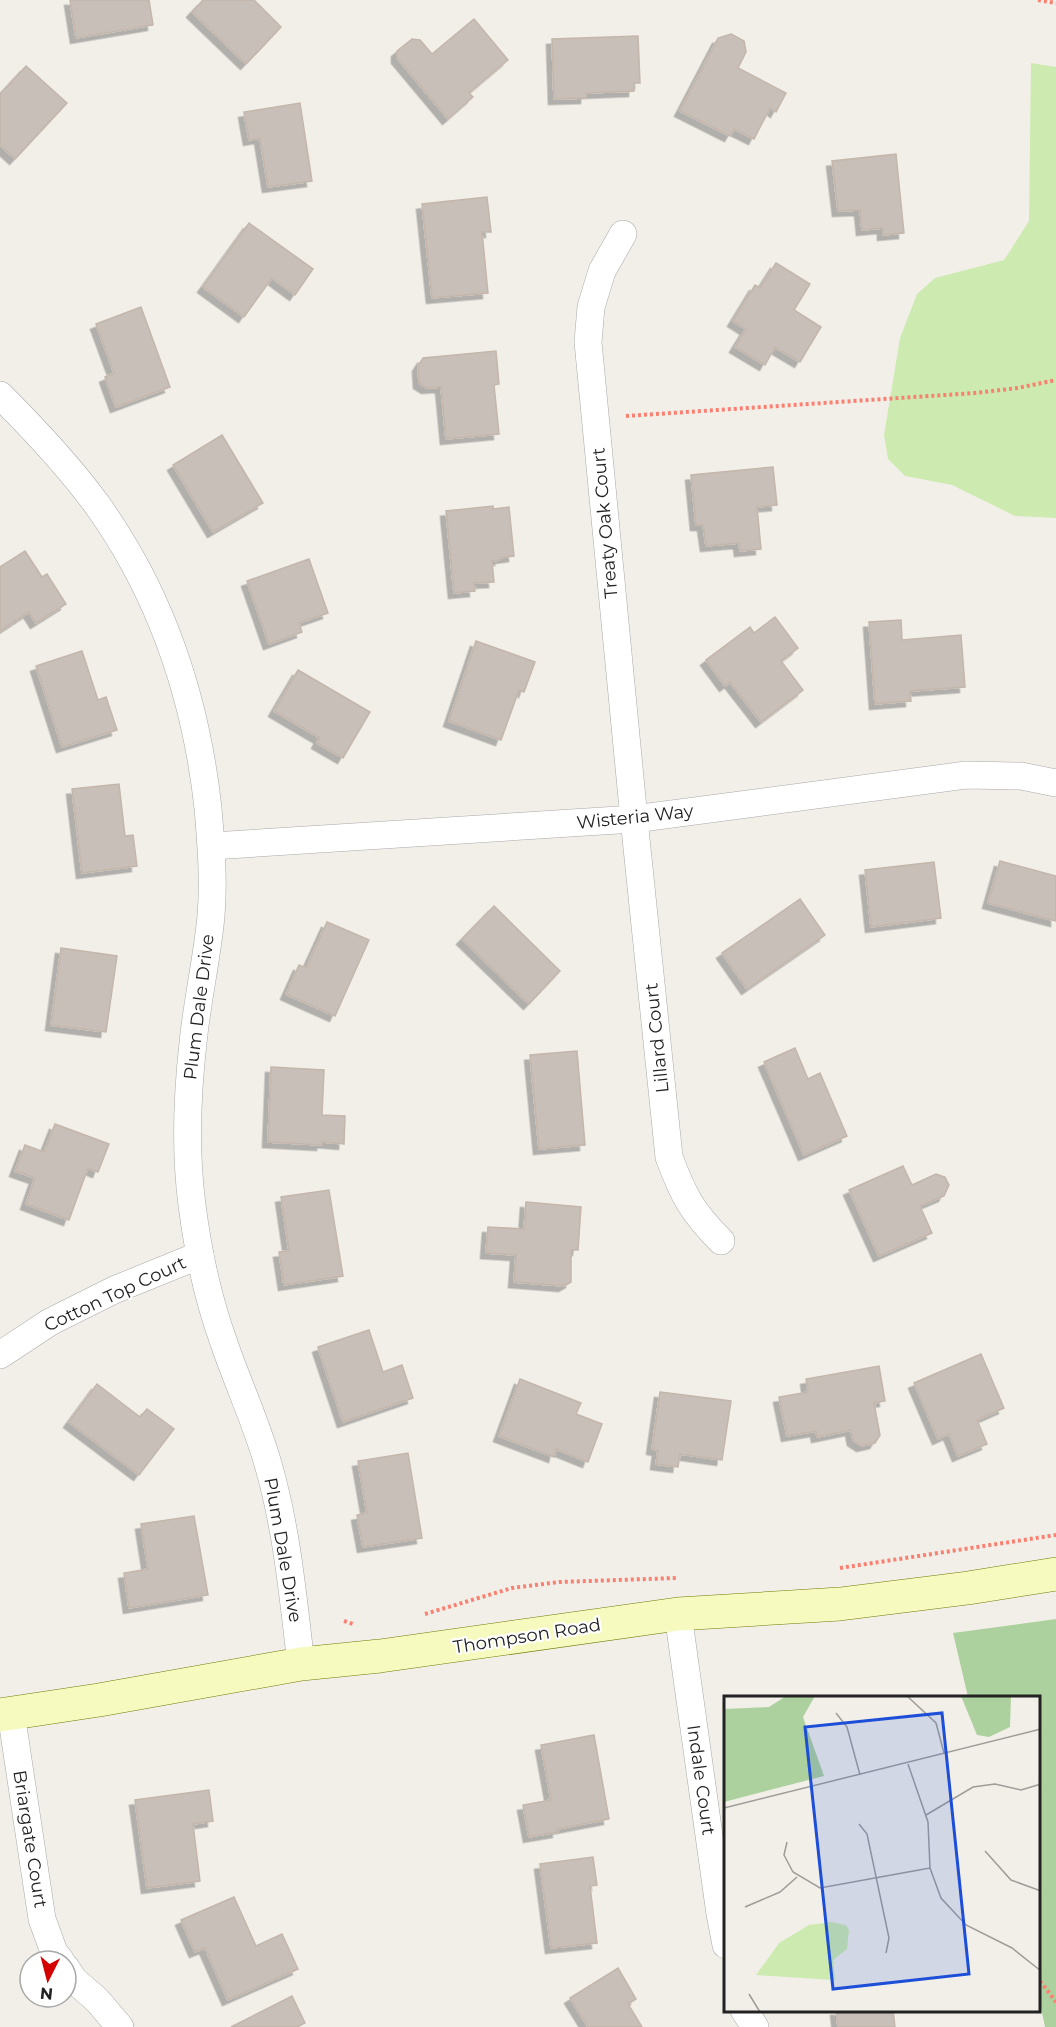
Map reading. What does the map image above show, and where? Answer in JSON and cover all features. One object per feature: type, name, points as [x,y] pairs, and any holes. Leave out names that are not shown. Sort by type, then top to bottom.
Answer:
[{"type":"street","name":"Treaty Oak Court","points":[[623,234],[602,271],[591,307],[588,342],[634,819]]},
{"type":"street","name":"Plum Dale Drive","points":[[0,395],[47,442],[94,500],[127,551],[155,605],[181,672],[202,757],[212,846],[211,915],[193,1043],[187,1120],[191,1202],[200,1255],[224,1343],[248,1403],[268,1466],[285,1541],[301,1664]]},
{"type":"street","name":"Wisteria Way","points":[[212,846],[634,819],[966,776],[1021,776],[1056,783]]},
{"type":"street","name":"Lillard Court","points":[[634,819],[669,1156],[682,1192],[700,1221],[721,1241]]},
{"type":"street","name":"Cotton Top Court","points":[[0,1355],[50,1322],[114,1290],[200,1255]]},
{"type":"street","name":"Thompson Road","points":[[6,1714],[301,1664],[403,1653],[678,1614],[840,1604],[1056,1574]]},
{"type":"street","name":"Indale Court","points":[[678,1614],[724,1935]]},
{"type":"street","name":"Briargate Court","points":[[6,1714],[42,1919],[53,1949]]},
{"type":"street","points":[[78,1983],[98,2000],[120,2027]]},
{"type":"street","points":[[745,2012],[754,2027]]},
{"type":"path","points":[[1038,0],[1056,3]]},
{"type":"path","points":[[595,417],[975,393],[1018,388],[1056,380]]},
{"type":"path","points":[[1041,1982],[1056,2002]]},
{"type":"green space","points":[[1031,63],[1056,67],[1056,518],[1015,516],[952,485],[905,476],[888,459],[884,435],[900,338],[917,294],[935,278],[1004,260],[1029,221]]},
{"type":"green space","points":[[1056,1619],[1056,2027],[1045,2027],[1041,2008],[1041,1696],[968,1696],[953,1633]]},
{"type":"building","points":[[70,0],[149,0],[153,25],[76,38]]},
{"type":"building","points":[[203,0],[254,0],[281,27],[246,64],[192,12]]},
{"type":"building","points":[[474,19],[508,60],[469,93],[473,97],[448,119],[397,58],[397,51],[412,39],[420,40],[432,54]]},
{"type":"building","points":[[731,34],[744,41],[746,52],[738,68],[786,93],[776,112],[770,108],[754,139],[734,129],[730,136],[680,111],[718,38]]},
{"type":"building","points":[[638,36],[640,83],[634,83],[634,91],[586,93],[586,98],[554,99],[552,39]]},
{"type":"building","points":[[26,66],[67,103],[15,159],[0,145],[0,94]]},
{"type":"building","points":[[300,103],[312,181],[268,187],[260,138],[249,140],[244,112]]},
{"type":"building","points":[[896,154],[904,233],[883,235],[883,228],[862,230],[860,210],[838,211],[832,161]]},
{"type":"building","points":[[487,197],[491,232],[482,232],[488,293],[432,298],[422,204]]},
{"type":"building","points":[[249,223],[313,269],[295,295],[272,278],[244,317],[203,287]]},
{"type":"building","points":[[776,263],[810,284],[794,310],[821,327],[800,362],[775,347],[765,365],[735,347],[746,329],[733,321],[755,285],[760,288]]},
{"type":"building","points":[[141,307],[170,387],[116,407],[105,377],[114,373],[96,324]]},
{"type":"building","points":[[496,351],[499,384],[494,385],[499,434],[446,439],[441,387],[427,388],[419,383],[418,366],[423,358]]},
{"type":"building","points":[[222,435],[263,503],[213,532],[173,465]]},
{"type":"building","points":[[773,467],[777,505],[757,507],[761,549],[740,551],[739,543],[706,546],[703,525],[696,525],[691,475]]},
{"type":"building","points":[[493,506],[493,509],[509,507],[514,556],[492,561],[494,582],[474,583],[475,591],[454,593],[446,511]]},
{"type":"building","points":[[25,551],[42,577],[47,574],[66,604],[36,623],[29,612],[0,631],[0,567]]},
{"type":"building","points":[[309,559],[328,613],[299,623],[302,632],[269,644],[247,581]]},
{"type":"building","points":[[775,617],[798,648],[781,661],[803,690],[761,722],[730,682],[725,686],[706,660],[750,627],[754,633]]},
{"type":"building","points":[[901,620],[902,640],[961,635],[965,687],[910,691],[911,701],[875,704],[869,622]]},
{"type":"building","points":[[476,641],[535,662],[524,692],[519,690],[501,740],[449,721]]},
{"type":"building","points":[[82,651],[98,700],[106,697],[117,730],[62,747],[36,666]]},
{"type":"building","points":[[298,670],[370,712],[343,758],[317,743],[320,738],[274,711]]},
{"type":"building","points":[[119,784],[125,836],[133,835],[137,866],[82,873],[72,789]]},
{"type":"building","points":[[1000,861],[1056,876],[1056,921],[988,903]]},
{"type":"building","points":[[934,862],[941,918],[871,927],[865,870]]},
{"type":"building","points":[[800,899],[825,935],[747,989],[722,953]]},
{"type":"building","points":[[494,906],[560,971],[529,1004],[462,939]]},
{"type":"building","points":[[327,922],[369,940],[335,1016],[286,994],[299,965],[306,968]]},
{"type":"building","points":[[61,948],[117,956],[106,1032],[51,1025]]},
{"type":"building","points":[[795,1048],[808,1079],[820,1073],[847,1136],[804,1155],[764,1062]]},
{"type":"building","points":[[577,1051],[585,1145],[539,1149],[530,1055]]},
{"type":"building","points":[[271,1067],[324,1070],[322,1115],[345,1116],[344,1144],[268,1142]]},
{"type":"building","points":[[55,1124],[109,1144],[98,1172],[88,1168],[69,1220],[26,1204],[35,1178],[15,1171],[25,1145],[44,1152]]},
{"type":"building","points":[[903,1166],[912,1185],[936,1174],[945,1177],[949,1185],[944,1196],[920,1206],[932,1233],[879,1256],[849,1190]]},
{"type":"building","points":[[329,1190],[343,1276],[284,1285],[279,1252],[289,1251],[281,1197]]},
{"type":"building","points":[[526,1202],[581,1207],[578,1250],[571,1250],[571,1282],[564,1286],[514,1282],[516,1255],[486,1253],[488,1227],[524,1229]]},
{"type":"building","points":[[369,1330],[383,1372],[402,1365],[413,1398],[343,1422],[318,1347]]},
{"type":"building","points":[[981,1354],[1004,1408],[977,1420],[987,1444],[958,1456],[949,1434],[938,1439],[914,1383]]},
{"type":"building","points":[[879,1366],[885,1401],[874,1403],[880,1435],[875,1443],[862,1446],[853,1440],[851,1430],[817,1437],[816,1431],[787,1436],[779,1397],[808,1392],[806,1379]]},
{"type":"building","points":[[520,1379],[581,1403],[576,1414],[602,1424],[588,1462],[556,1449],[554,1457],[499,1436]]},
{"type":"building","points":[[97,1384],[140,1417],[147,1409],[174,1429],[139,1475],[69,1422]]},
{"type":"building","points":[[660,1392],[731,1401],[722,1460],[680,1454],[678,1467],[656,1464],[658,1450],[652,1449]]},
{"type":"building","points":[[408,1453],[422,1538],[363,1547],[357,1515],[367,1513],[358,1461]]},
{"type":"building","points":[[194,1516],[208,1595],[129,1608],[124,1573],[148,1569],[141,1524]]},
{"type":"building","points":[[594,1735],[609,1819],[529,1837],[523,1805],[551,1800],[541,1745]]},
{"type":"building","points":[[209,1790],[213,1821],[193,1824],[200,1881],[147,1888],[135,1800]]},
{"type":"building","points":[[593,1857],[597,1885],[590,1886],[597,1943],[551,1948],[540,1864]]},
{"type":"building","points":[[234,1897],[256,1946],[282,1934],[298,1969],[228,2000],[205,1948],[195,1952],[181,1920]]},
{"type":"building","points":[[618,1968],[636,1999],[628,2004],[642,2027],[588,2027],[570,1998]]},
{"type":"building","points":[[292,1996],[305,2023],[297,2027],[231,2027]]},
{"type":"building","points":[[836,2012],[893,2012],[895,2027],[838,2027]]}]
